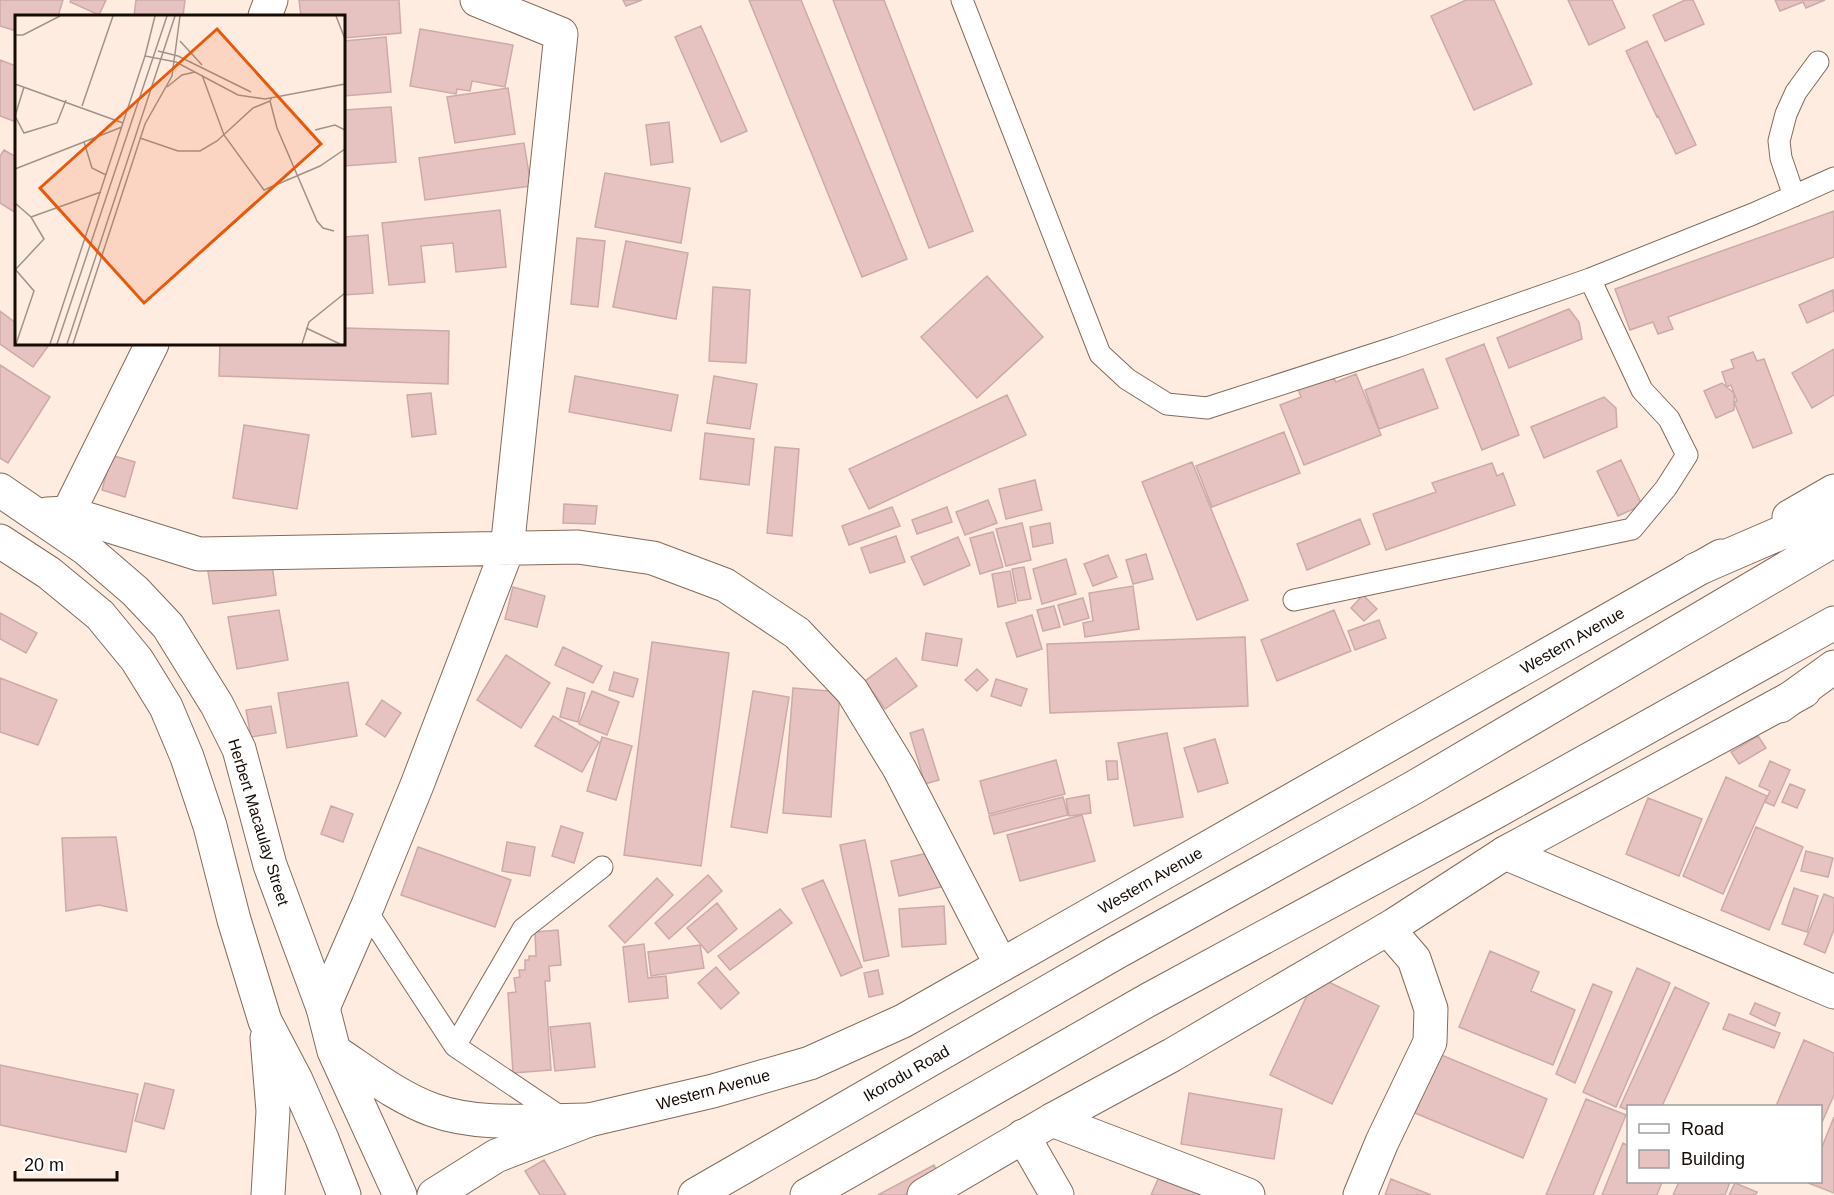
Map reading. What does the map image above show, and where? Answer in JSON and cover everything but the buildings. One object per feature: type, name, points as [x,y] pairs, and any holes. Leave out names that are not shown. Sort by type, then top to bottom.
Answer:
[{"type":"main road","points":[[265,15],[270,0]]},
{"type":"main road","points":[[323,1008],[417,785],[507,550],[561,34],[477,0]]},
{"type":"main road","points":[[68,513],[152,345]]},
{"type":"main road","name":"Herbert Macaulay Street","points":[[0,490],[85,548],[135,591],[168,626],[218,705],[239,749],[270,865],[323,1008],[334,1051],[400,1195]]},
{"type":"main road","name":"Western Avenue","points":[[434,1195],[496,1156],[577,1120],[713,1091],[810,1063],[903,1021],[1834,491]]},
{"type":"main road","points":[[1695,570],[1834,510]]},
{"type":"main road","points":[[36,515],[68,513],[199,554],[578,547],[653,558],[725,585],[797,633],[852,691],[898,768],[1001,965]]},
{"type":"main road","points":[[1719,607],[1834,519]]},
{"type":"main road","points":[[1719,607],[1834,540]]},
{"type":"main road","points":[[0,542],[49,573],[100,615],[137,660],[166,707],[187,757],[210,826],[234,920],[265,1021],[296,1080],[344,1195]]},
{"type":"main road","name":"Ikorodu Road","points":[[695,1195],[1117,952],[1413,788],[1719,607]]},
{"type":"main road","points":[[807,1195],[1148,999],[1497,811],[1834,623]]},
{"type":"main road","points":[[1756,667],[1834,631]]},
{"type":"main road","points":[[1780,706],[1834,667]]},
{"type":"main road","points":[[924,1195],[1023,1136],[1172,1055],[1388,929],[1505,854],[1780,706],[1834,673]]},
{"type":"main road","points":[[1505,854],[1834,992]]},
{"type":"main road","points":[[1360,1195],[1382,1142],[1430,1042],[1431,1009],[1414,959],[1388,929]]},
{"type":"main road","points":[[265,1021],[273,1111],[268,1195]]},
{"type":"main road","points":[[334,1051],[392,1090],[433,1110],[474,1120],[577,1120]]},
{"type":"main road","points":[[1052,1120],[1248,1195]]},
{"type":"main road","points":[[1023,1136],[1057,1195]]},
{"type":"lane","points":[[962,0],[1100,354],[1127,379],[1167,404],[1207,408],[1396,347],[1590,279],[1753,214],[1834,178]]},
{"type":"lane","points":[[1794,196],[1781,158],[1779,141],[1786,114],[1796,92],[1818,62]]},
{"type":"lane","points":[[1294,600],[1632,529],[1665,488],[1687,455],[1669,419],[1642,390],[1590,279]]},
{"type":"lane","points":[[455,1047],[523,929],[602,867]]},
{"type":"lane","points":[[366,910],[455,1047],[577,1120]]}]
